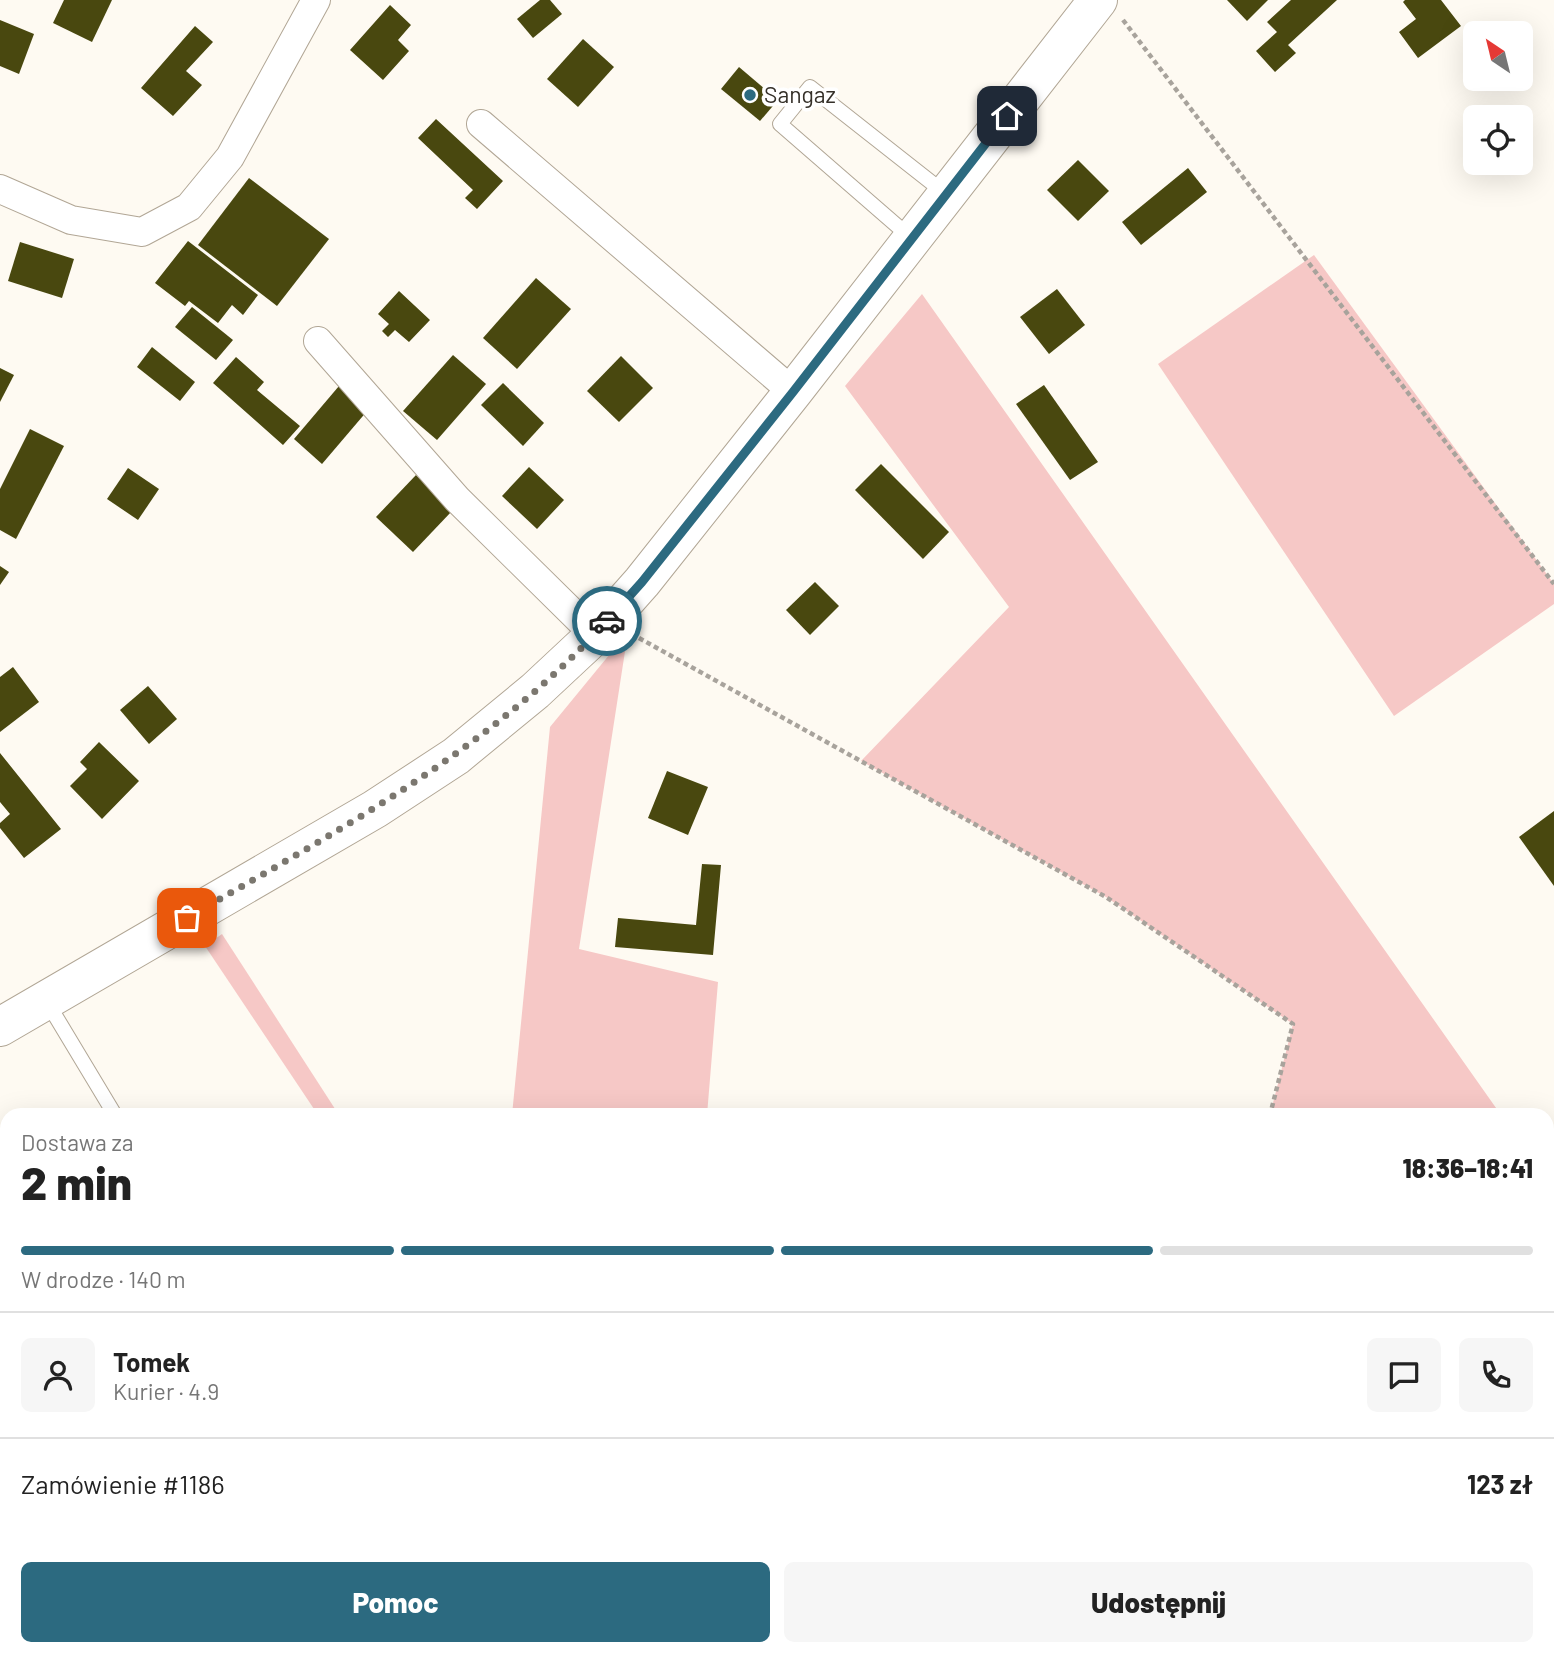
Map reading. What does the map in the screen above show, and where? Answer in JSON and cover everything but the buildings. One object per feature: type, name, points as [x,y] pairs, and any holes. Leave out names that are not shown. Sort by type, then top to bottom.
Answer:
[{"type":"main road","points":[[0,1027],[375,809],[456,755],[535,691],[601,628],[642,582],[947,195],[1107,6]]},
{"type":"street","points":[[0,189],[71,220],[142,232],[189,207],[230,157],[316,0]]},
{"type":"street","points":[[481,124],[793,392]]},
{"type":"street","points":[[318,341],[457,499],[601,628]]},
{"type":"lane","points":[[913,239],[780,124],[810,87],[947,195]]},
{"type":"lane","points":[[46,999],[111,1108]]},
{"type":"path","points":[[1107,6],[1554,584]]},
{"type":"path","points":[[601,628],[1106,897],[1293,1024],[1272,1108]]},
{"type":"shaded area","points":[[1314,255],[1554,584],[1554,604],[1394,716],[1158,364]]},
{"type":"shaded area","points":[[922,294],[1496,1108],[1272,1108],[1293,1024],[1106,897],[861,761],[1009,607],[845,386]]},
{"type":"shaded area","points":[[628,632],[579,949],[718,982],[708,1108],[513,1108],[550,727]]},
{"type":"shaded area","points":[[222,934],[334,1108],[313,1108],[205,946]]},
{"type":"way so far","points":[[187,918],[375,809],[456,755],[535,691],[607,621]]},
{"type":"place","name":"Sangaz","points":[[750,95]]},
{"type":"route","points":[[607,621],[642,582],[793,392],[1007,116]]}]
